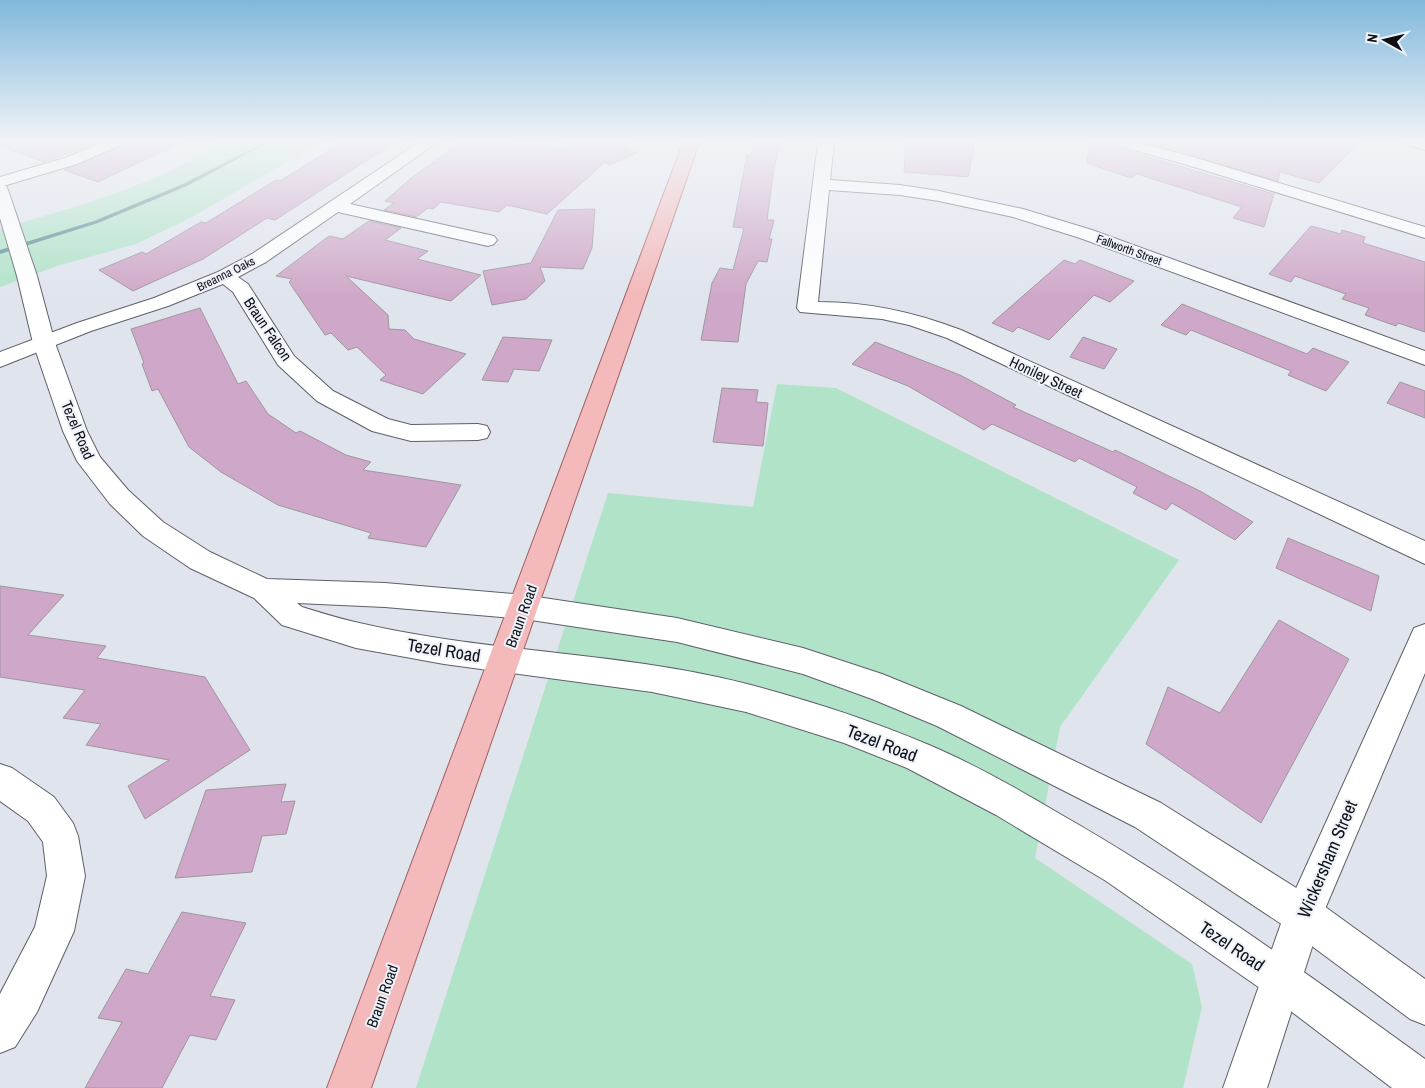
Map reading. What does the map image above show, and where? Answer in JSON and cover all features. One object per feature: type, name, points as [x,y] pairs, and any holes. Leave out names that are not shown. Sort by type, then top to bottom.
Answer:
[{"type":"main road","name":"Braun Road","points":[[349,1088],[506,659],[672,194]]},
{"type":"street","name":"Tezel Road","points":[[1,194],[27,276],[44,342],[75,431],[90,462],[118,496],[153,530],[200,560],[264,590],[292,616],[356,636],[444,652],[652,678],[746,698],[847,729],[919,757],[1008,803],[1119,868],[1281,979],[1425,1086]]},
{"type":"street","name":"Breanna Oaks","points":[[0,360],[84,327],[161,302],[225,276],[259,258],[353,194]]},
{"type":"street","name":"Honiley Street","points":[[821,194],[807,308],[849,307],[887,312],[924,322],[954,334],[1425,553]]},
{"type":"street","name":"Fallworth Street","points":[[921,194],[978,203],[1086,234],[1425,358]]},
{"type":"street","points":[[1297,194],[1425,233]]},
{"type":"street","points":[[335,206],[488,240]]},
{"type":"street","name":"Braun Falcon","points":[[225,276],[241,288],[286,360],[325,396],[380,425],[411,433],[478,432]]},
{"type":"street","name":"Tezel Road","points":[[264,590],[386,595],[524,607],[677,630],[803,661],[882,688],[949,716],[1148,814],[1303,915],[1425,1004]]},
{"type":"street","name":"Wickersham Street","points":[[1245,1088],[1303,915],[1425,637]]},
{"type":"street","points":[[0,780],[41,809],[60,836],[66,876],[54,931],[22,997],[0,1032]]},
{"type":"green space","points":[[113,194],[232,194],[194,216],[136,244],[57,266],[0,287],[0,229]]},
{"type":"green space","points":[[777,384],[836,388],[1179,560],[1060,727],[1035,858],[1192,964],[1202,1007],[1183,1088],[416,1088],[608,493],[753,507]]},
{"type":"building","points":[[254,194],[316,194],[275,220],[267,218],[203,259],[133,291],[99,270],[142,252],[146,254],[201,222],[206,223]]},
{"type":"building","points":[[393,194],[570,194],[547,214],[507,205],[499,212],[441,202],[433,209],[428,208],[416,217],[384,210],[394,203],[385,201]]},
{"type":"building","points":[[739,194],[771,194],[767,220],[774,220],[769,239],[772,239],[767,262],[758,261],[746,284],[738,342],[701,340],[712,283],[720,268],[733,270],[744,228],[733,227]]},
{"type":"building","points":[[1200,194],[1274,194],[1264,227],[1233,218],[1242,207]]},
{"type":"building","points":[[595,209],[592,248],[583,269],[540,267],[545,281],[526,299],[492,305],[483,271],[531,263],[558,210]]},
{"type":"building","points":[[369,221],[401,228],[385,240],[428,251],[417,259],[481,275],[451,301],[346,276],[388,315],[389,329],[405,330],[414,339],[466,354],[423,394],[380,380],[386,375],[357,347],[348,350],[331,333],[325,335],[289,282],[292,279],[276,276],[329,236],[343,239]]},
{"type":"building","points":[[1311,226],[1341,234],[1342,230],[1365,237],[1363,243],[1425,262],[1425,332],[1398,323],[1396,326],[1365,315],[1369,308],[1342,299],[1346,294],[1295,276],[1291,282],[1269,274]]},
{"type":"building","points":[[1064,260],[1075,264],[1080,260],[1134,281],[1110,302],[1094,295],[1049,340],[1018,327],[1013,332],[992,323]]},
{"type":"building","points":[[1182,304],[1307,354],[1313,348],[1349,362],[1326,391],[1288,375],[1291,371],[1191,330],[1186,335],[1161,325]]},
{"type":"building","points":[[200,308],[238,384],[246,381],[268,414],[296,433],[300,431],[346,455],[371,462],[363,470],[461,485],[426,547],[368,538],[371,533],[278,505],[221,472],[189,447],[158,389],[152,391],[131,329]]},
{"type":"building","points":[[503,337],[552,340],[539,371],[514,369],[508,382],[482,380]]},
{"type":"building","points":[[1083,337],[1117,349],[1104,369],[1070,357]]},
{"type":"building","points":[[875,342],[960,375],[1016,405],[1013,407],[1113,452],[1115,450],[1200,491],[1253,522],[1235,540],[1172,503],[1166,510],[1133,493],[1137,487],[1079,458],[1075,462],[992,424],[984,430],[908,386],[852,364]]},
{"type":"building","points":[[1400,382],[1425,391],[1425,418],[1387,403]]},
{"type":"building","points":[[722,388],[758,390],[756,402],[768,403],[763,446],[713,442]]},
{"type":"building","points":[[1288,538],[1379,576],[1371,611],[1276,568]]},
{"type":"building","points":[[0,586],[64,595],[28,635],[106,646],[97,658],[205,677],[250,750],[145,819],[128,786],[169,760],[86,745],[101,724],[63,718],[85,690],[0,677]]},
{"type":"building","points":[[1279,620],[1349,659],[1261,823],[1146,744],[1168,687],[1220,713]]},
{"type":"building","points":[[286,784],[281,802],[295,801],[286,834],[262,836],[252,872],[175,878],[206,790]]},
{"type":"building","points":[[182,912],[246,923],[210,996],[235,1000],[216,1040],[190,1035],[162,1088],[85,1088],[122,1022],[98,1018],[126,969],[148,974]]},
{"type":"waterway","points":[[0,252],[96,222],[164,194]]}]
